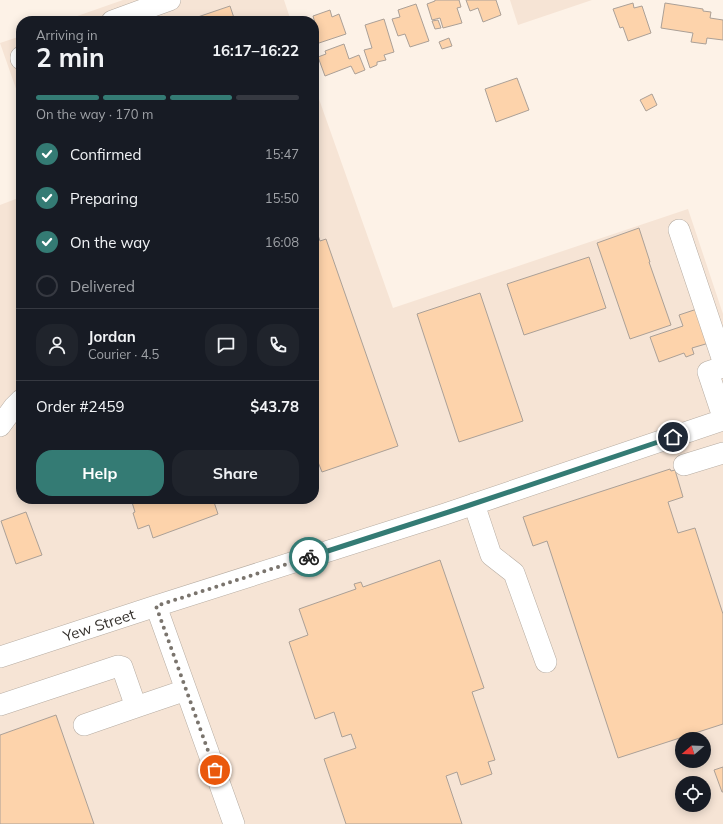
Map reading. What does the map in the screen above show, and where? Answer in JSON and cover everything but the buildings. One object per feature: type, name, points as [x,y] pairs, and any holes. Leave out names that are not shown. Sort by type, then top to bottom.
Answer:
[{"type":"street","points":[[126,16],[170,0]]},
{"type":"street","points":[[679,230],[723,361]]},
{"type":"street","points":[[723,367],[708,372],[723,417]]},
{"type":"street","points":[[0,426],[16,405]]},
{"type":"street","name":"Yew Street","points":[[0,657],[474,504],[723,420]]},
{"type":"street","points":[[684,466],[723,453]]},
{"type":"street","points":[[474,504],[492,555],[514,573],[546,662]]},
{"type":"street","points":[[156,606],[234,824]]},
{"type":"street","points":[[0,705],[118,666],[122,667],[136,707]]},
{"type":"street","points":[[84,725],[186,690]]},
{"type":"shaded area","points":[[123,0],[284,0],[289,16],[77,16]]},
{"type":"shaded area","points":[[510,0],[592,0],[518,25]]},
{"type":"shaded area","points":[[16,38],[16,89],[0,43]]},
{"type":"shaded area","points":[[319,99],[393,308],[688,209],[723,314],[723,824],[0,824],[0,205],[16,199],[16,504],[319,504]]},
{"type":"way so far","points":[[215,770],[156,606],[309,557]]},
{"type":"route","points":[[309,557],[673,437]]}]
